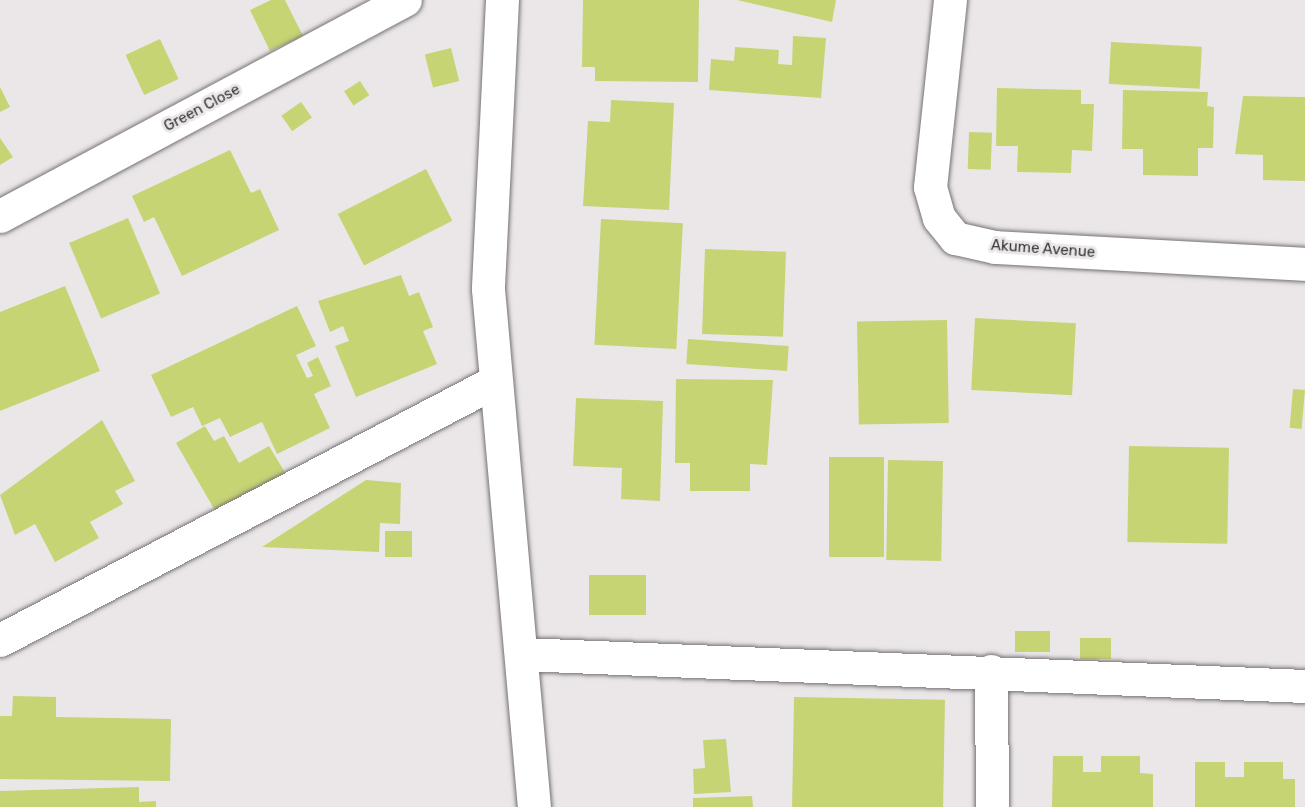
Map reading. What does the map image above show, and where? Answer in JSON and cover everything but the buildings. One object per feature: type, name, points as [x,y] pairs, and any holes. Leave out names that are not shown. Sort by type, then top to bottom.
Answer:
[{"type":"street","name":"Green Close","points":[[0,216],[405,0]]},
{"type":"street","points":[[502,0],[488,247],[492,383],[522,654],[534,807]]},
{"type":"street","name":"Akume Avenue","points":[[950,0],[930,187],[939,218],[955,238],[995,247],[1305,264]]},
{"type":"street","points":[[0,640],[492,383]]},
{"type":"street","points":[[522,654],[991,671],[1305,686]]},
{"type":"street","points":[[991,671],[992,807]]}]
